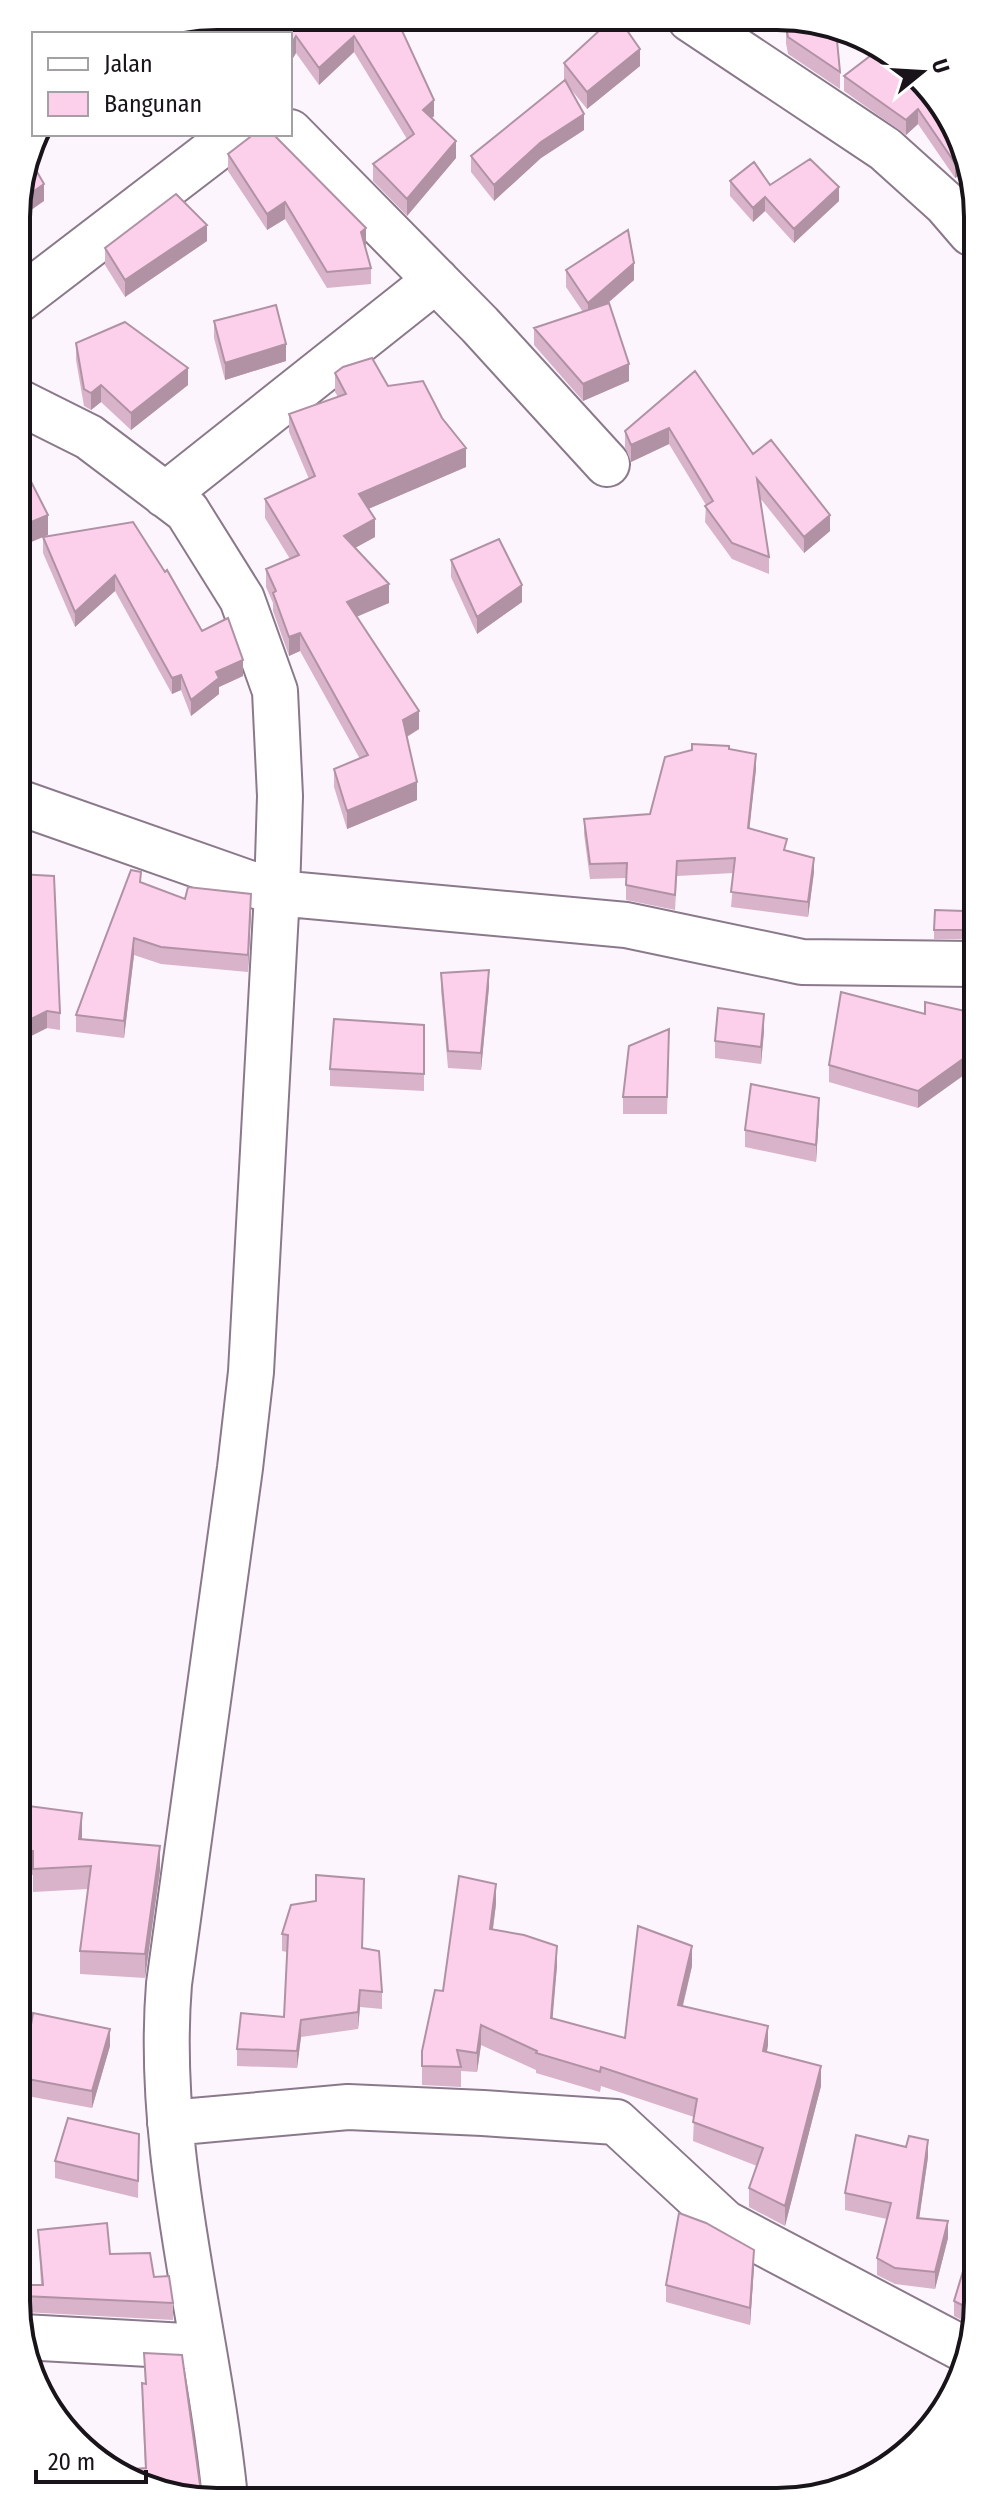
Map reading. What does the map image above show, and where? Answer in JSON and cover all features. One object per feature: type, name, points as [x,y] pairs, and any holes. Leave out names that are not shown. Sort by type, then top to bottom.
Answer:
[{"type":"street","points":[[706,30],[885,149],[946,204],[964,225]]},
{"type":"street","points":[[292,134],[480,325],[607,464]]},
{"type":"street","points":[[30,291],[232,136]]},
{"type":"street","points":[[165,495],[436,280]]},
{"type":"street","points":[[30,408],[89,437],[187,511],[242,599],[275,691],[280,796],[277,893],[251,1372],[169,1984],[165,2068],[170,2123],[224,2488]]},
{"type":"street","points":[[30,806],[277,893],[626,925],[802,962],[964,964]]},
{"type":"street","points":[[170,2123],[348,2107],[616,2122],[725,2223],[958,2346]]},
{"type":"street","points":[[34,2338],[203,2347]]},
{"type":"building","points":[[402,30],[434,100],[423,110],[456,141],[407,199],[373,164],[414,134],[354,36],[319,68],[296,36],[292,43],[292,32],[267,32]]},
{"type":"building","points":[[600,30],[627,30],[640,49],[587,92],[564,63]]},
{"type":"building","points":[[787,30],[837,40],[840,72],[788,37]]},
{"type":"building","points":[[871,55],[882,62],[882,103],[844,76]]},
{"type":"building","points":[[565,80],[584,114],[541,142],[494,185],[471,156]]},
{"type":"building","points":[[895,112],[915,112],[906,120]]},
{"type":"building","points":[[920,112],[931,112],[939,123],[955,163]]},
{"type":"building","points":[[251,136],[275,136],[366,228],[361,232],[371,268],[327,272],[285,202],[267,214],[228,154]]},
{"type":"building","points":[[810,159],[839,187],[794,229],[765,197],[753,208],[730,181],[754,162],[770,185]]},
{"type":"building","points":[[36,170],[44,184],[32,192]]},
{"type":"building","points":[[176,194],[207,225],[125,280],[105,248]]},
{"type":"building","points":[[628,230],[634,263],[588,303],[566,270]]},
{"type":"building","points":[[609,303],[629,364],[583,384],[534,328]]},
{"type":"building","points":[[276,305],[286,344],[225,363],[214,321]]},
{"type":"building","points":[[125,322],[188,368],[131,413],[101,385],[91,393],[84,389],[76,343]]},
{"type":"building","points":[[372,358],[388,386],[423,381],[442,418],[466,448],[359,494],[375,519],[344,536],[389,584],[347,602],[419,711],[403,720],[417,782],[347,811],[334,769],[368,755],[300,633],[289,637],[273,593],[276,591],[266,569],[299,555],[265,499],[315,476],[289,414],[346,394],[335,373],[343,367]]},
{"type":"building","points":[[695,371],[753,454],[771,440],[830,515],[804,537],[757,479],[769,557],[732,543],[705,506],[713,501],[669,428],[631,445],[625,431]]},
{"type":"building","points":[[30,480],[48,515],[30,523]]},
{"type":"building","points":[[133,522],[165,572],[167,570],[202,631],[228,618],[243,660],[216,672],[219,678],[191,700],[181,675],[172,678],[115,575],[75,612],[43,537]]},
{"type":"building","points":[[499,539],[522,585],[477,617],[451,560]]},
{"type":"building","points":[[692,744],[729,746],[729,749],[756,754],[748,828],[787,839],[784,850],[814,858],[808,902],[731,892],[735,858],[677,861],[675,895],[626,885],[627,863],[590,864],[584,819],[650,814],[665,757],[692,750]]},
{"type":"building","points":[[131,870],[141,872],[140,882],[185,899],[188,887],[251,894],[248,955],[161,947],[134,938],[124,1021],[76,1015]]},
{"type":"building","points":[[30,875],[54,876],[60,1013],[47,1011],[30,1020]]},
{"type":"building","points":[[935,910],[964,911],[964,930],[934,930]]},
{"type":"building","points":[[489,970],[481,1053],[448,1051],[441,973]]},
{"type":"building","points":[[841,992],[925,1014],[925,1002],[964,1011],[964,1058],[918,1091],[829,1065]]},
{"type":"building","points":[[718,1008],[764,1014],[761,1047],[715,1041]]},
{"type":"building","points":[[334,1019],[424,1025],[424,1074],[330,1069]]},
{"type":"building","points":[[669,1029],[667,1097],[623,1097],[629,1046]]},
{"type":"building","points":[[751,1084],[819,1098],[816,1145],[745,1130]]},
{"type":"building","points":[[30,1806],[82,1813],[79,1839],[160,1846],[145,1954],[80,1951],[91,1866],[33,1869],[33,1851],[30,1851]]},
{"type":"building","points":[[316,1875],[364,1879],[362,1948],[379,1951],[382,1992],[360,1990],[358,2012],[301,2020],[297,2051],[237,2049],[241,2013],[284,2017],[288,1935],[282,1934],[291,1905],[316,1901]]},
{"type":"building","points":[[459,1876],[496,1884],[490,1929],[524,1935],[557,1946],[551,2018],[625,2038],[638,1926],[692,1946],[678,2005],[768,2026],[763,2051],[821,2066],[785,2206],[749,2188],[763,2148],[693,2122],[697,2099],[601,2067],[600,2072],[536,2053],[481,2025],[477,2053],[457,2050],[461,2067],[422,2066],[422,2051],[435,1990],[443,1991]]},
{"type":"building","points":[[33,2013],[110,2029],[92,2091],[30,2079]]},
{"type":"building","points":[[68,2118],[139,2134],[138,2181],[55,2161]]},
{"type":"building","points":[[856,2135],[906,2147],[909,2136],[928,2140],[917,2218],[948,2221],[935,2272],[895,2268],[877,2258],[891,2203],[845,2193]]},
{"type":"building","points":[[679,2213],[706,2223],[754,2250],[750,2308],[666,2285]]},
{"type":"building","points":[[107,2223],[110,2254],[150,2253],[154,2277],[169,2276],[173,2303],[30,2296],[30,2285],[43,2285],[38,2230]]},
{"type":"building","points":[[964,2268],[964,2306],[954,2301]]},
{"type":"building","points":[[144,2353],[182,2355],[201,2487],[157,2478],[134,2469],[146,2468],[142,2383],[146,2384]]}]
